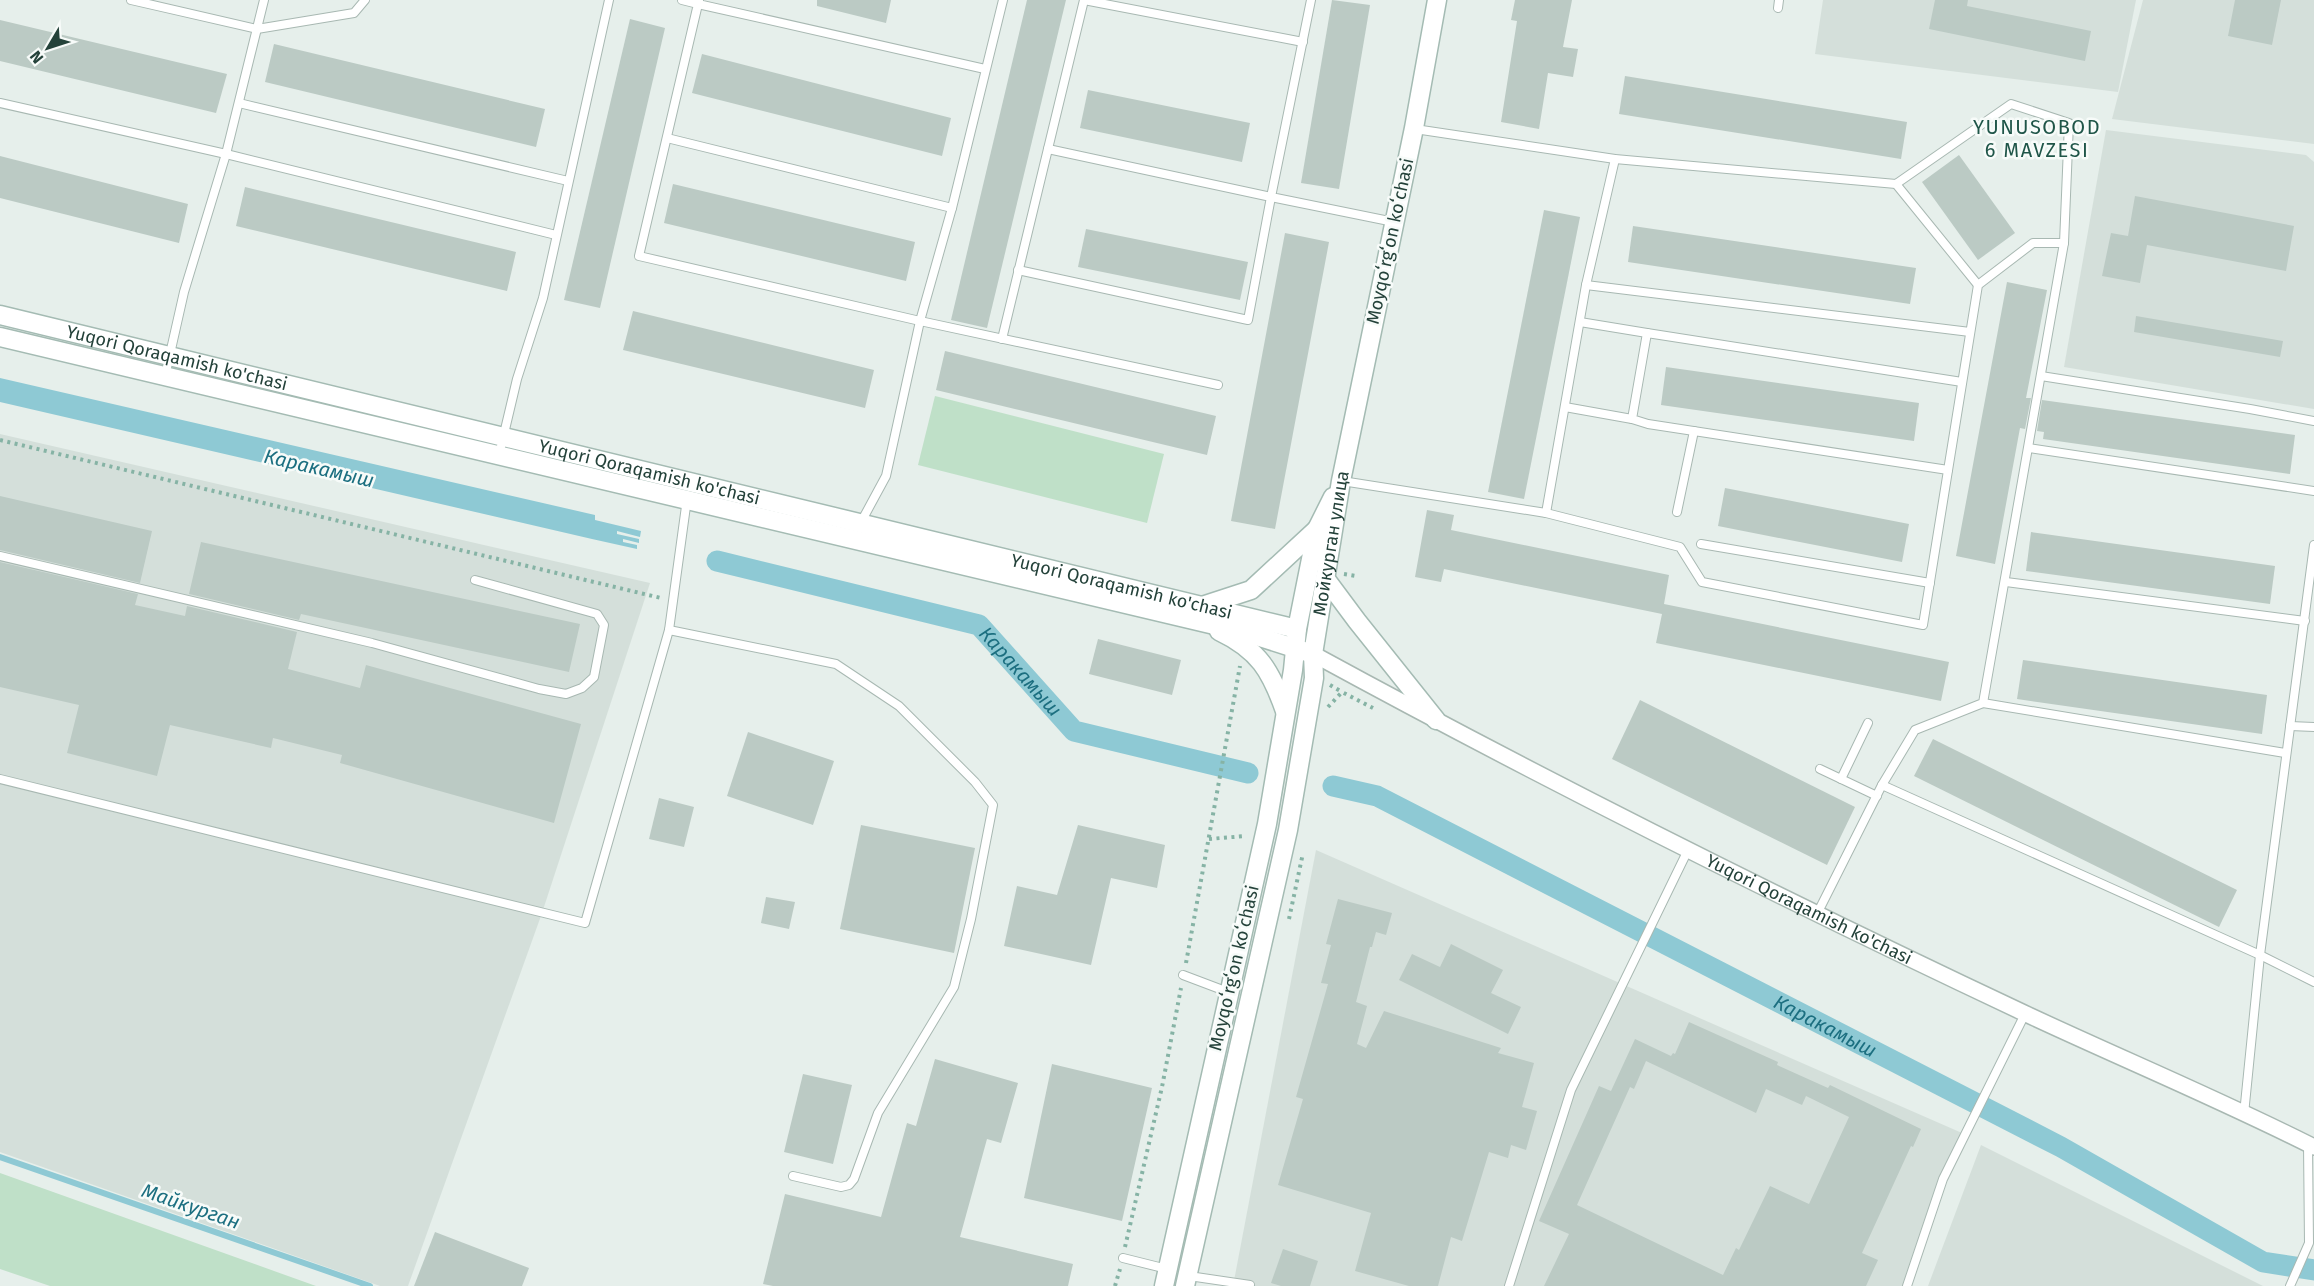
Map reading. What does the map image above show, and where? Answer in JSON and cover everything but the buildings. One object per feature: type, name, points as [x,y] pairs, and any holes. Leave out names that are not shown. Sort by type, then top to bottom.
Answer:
[{"type":"main road","name":"Moyqoʻrgʻon koʻchasi","points":[[1341,481],[1414,128],[1437,0]]},
{"type":"main road","name":"Yuqori Qoraqamish ko'chasi","points":[[0,315],[170,357],[500,446],[1199,613],[1297,629]]},
{"type":"main road","name":"Yuqori Qoraqamish ko'chasi","points":[[0,337],[165,376],[500,446]]},
{"type":"main road","name":"Мойкурган улица","points":[[1294,648],[1317,529],[1341,481]]},
{"type":"main road","name":"Мойкурган улица","points":[[1313,654],[1341,481]]},
{"type":"main road","points":[[1284,722],[1274,680],[1261,662],[1245,647],[1199,613],[1251,590],[1317,529]]},
{"type":"main road","points":[[1325,578],[1436,720]]},
{"type":"main road","name":"Yuqori Qoraqamish ko'chasi","points":[[1199,613],[1244,632],[1313,654]]},
{"type":"main road","points":[[1297,629],[1313,654]]},
{"type":"main road","name":"Moyqoʻrgʻon koʻchasi","points":[[1166,1278],[1228,992],[1268,824],[1293,670],[1294,648]]},
{"type":"main road","name":"Moyqoʻrgʻon koʻchasi","points":[[1186,1281],[1288,831],[1314,678],[1313,654]]},
{"type":"street","name":"Yuqori Qoraqamish ko'chasi","points":[[1313,654],[1436,720],[1817,914],[2025,1014],[2311,1145]]},
{"type":"lane","points":[[131,0],[257,29],[354,13],[365,0]]},
{"type":"lane","points":[[165,376],[184,292],[226,154],[264,0]]},
{"type":"lane","points":[[354,13],[357,0]]},
{"type":"lane","points":[[500,446],[543,298],[609,0]]},
{"type":"lane","points":[[682,0],[985,69]]},
{"type":"lane","points":[[859,532],[886,476],[920,321],[952,208],[1003,0]]},
{"type":"lane","points":[[1002,339],[1084,0],[1303,42]]},
{"type":"lane","points":[[1018,270],[1248,320],[1311,0]]},
{"type":"lane","points":[[698,2],[639,256],[920,321],[1218,385]]},
{"type":"lane","points":[[0,103],[226,154],[556,235]]},
{"type":"lane","points":[[239,103],[568,182]]},
{"type":"lane","points":[[1414,128],[1614,159],[1896,184],[2011,104],[2069,123],[2064,243],[1983,703]]},
{"type":"lane","points":[[667,138],[952,208]]},
{"type":"lane","points":[[1048,149],[1394,222]]},
{"type":"lane","points":[[1546,513],[1586,285],[1614,159]]},
{"type":"lane","points":[[1896,184],[1978,285]]},
{"type":"lane","points":[[1341,481],[1546,513],[1680,547],[1702,582],[1923,625],[1978,285],[2033,243],[2064,243]]},
{"type":"lane","points":[[1586,285],[1970,332]]},
{"type":"lane","points":[[1580,322],[1962,382]]},
{"type":"lane","points":[[1632,419],[1647,333]]},
{"type":"lane","points":[[2042,376],[2239,407],[2314,422]]},
{"type":"lane","points":[[1565,407],[1694,431],[1948,470]]},
{"type":"lane","points":[[1677,512],[1694,431]]},
{"type":"lane","points":[[2029,448],[2314,491]]},
{"type":"lane","points":[[0,779],[585,923],[669,630],[688,491]]},
{"type":"lane","points":[[1701,544],[1930,583]]},
{"type":"lane","points":[[2244,1114],[2260,956],[2314,545]]},
{"type":"lane","points":[[0,556],[372,643],[539,689],[566,694],[582,688],[594,677],[604,625],[597,614],[475,580]]},
{"type":"lane","points":[[2006,582],[2305,621]]},
{"type":"lane","points":[[669,630],[836,664],[899,706],[975,782],[993,805],[971,919],[954,987],[878,1113],[854,1179],[849,1185],[841,1187],[794,1176]]},
{"type":"lane","points":[[1817,914],[1882,785],[1915,730],[1983,703],[2285,753]]},
{"type":"lane","points":[[1841,779],[1868,723]]},
{"type":"lane","points":[[2290,726],[2314,727]]},
{"type":"lane","points":[[1820,769],[1877,796]]},
{"type":"lane","points":[[1882,785],[2314,982]]},
{"type":"lane","points":[[1509,1286],[1571,1090],[1688,850]]},
{"type":"lane","points":[[1184,975],[1228,992]]},
{"type":"lane","points":[[1907,1286],[1943,1179],[2025,1014]]},
{"type":"lane","points":[[2290,1286],[2309,1243],[2311,1145]]},
{"type":"lane","points":[[1123,1258],[1166,1278]]},
{"type":"lane","points":[[1186,1281],[1250,1285]]},
{"type":"path","points":[[0,440],[646,594],[673,603]]},
{"type":"path","points":[[1115,1286],[1162,1087],[1242,656]]},
{"type":"path","points":[[1337,689],[1374,708]]},
{"type":"path","points":[[1327,708],[1342,692]]},
{"type":"path","points":[[1209,839],[1245,838],[1247,826]]},
{"type":"path","points":[[1287,927],[1304,857],[1303,847]]},
{"type":"shaded area","points":[[1823,0],[2136,0],[2118,92],[1815,54]]},
{"type":"shaded area","points":[[2143,0],[2314,0],[2314,144],[2112,119]]},
{"type":"shaded area","points":[[2106,130],[2306,155],[2314,162],[2314,409],[2064,367]]},
{"type":"shaded area","points":[[0,434],[650,583],[542,913],[408,1286],[380,1286],[0,1152]]},
{"type":"shaded area","points":[[1316,850],[1962,1133],[1905,1286],[1233,1286]]},
{"type":"shaded area","points":[[1981,1145],[2263,1286],[1928,1286]]},
{"type":"green space","points":[[935,396],[1164,454],[1147,523],[918,465]]},
{"type":"green space","points":[[0,1173],[316,1286],[50,1286],[0,1269]]},
{"type":"water","points":[[0,378],[595,515],[595,520],[641,531],[640,537],[617,531],[617,534],[639,539],[639,543],[623,539],[623,542],[637,545],[637,549],[0,402]]},
{"type":"waterway","name":"Каракамыш","points":[[717,561],[979,625],[1074,731],[1248,773]]},
{"type":"waterway","name":"Каракамыш","points":[[1333,786],[1377,796],[2061,1147],[2263,1262],[2314,1270]]},
{"type":"waterway","name":"Майкурган","points":[[0,1157],[370,1286]]},
{"type":"district","name":"YUNUSOBOD 6 MAVZESI","points":[[2037,138]]}]
